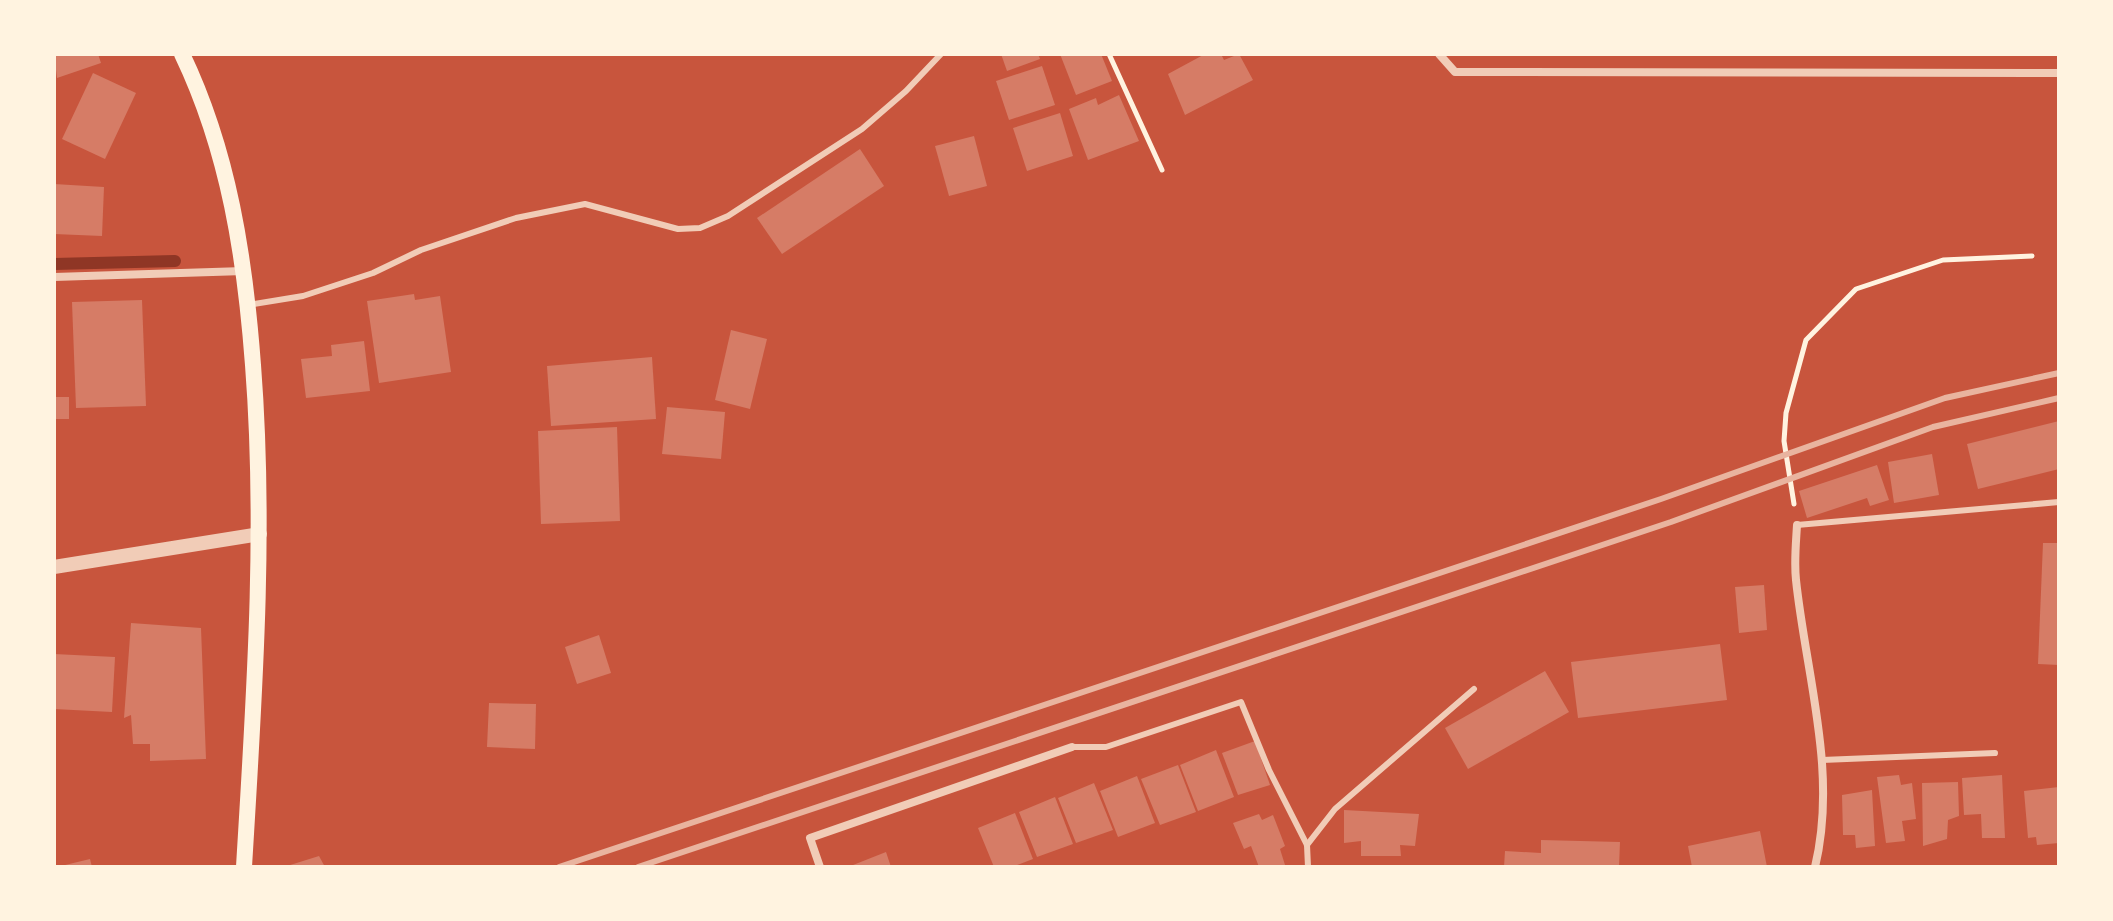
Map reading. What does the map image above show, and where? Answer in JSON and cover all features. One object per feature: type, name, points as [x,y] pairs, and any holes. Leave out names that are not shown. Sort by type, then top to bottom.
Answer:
[{"type":"main road","points":[[182,54],[196,84],[221,158],[244,271],[260,454],[260,534],[244,867]]},
{"type":"street","points":[[1439,54],[1455,72],[2059,73]]},
{"type":"street","points":[[54,277],[244,271]]},
{"type":"street","points":[[1797,525],[1796,577],[1822,760],[1822,837],[1815,867]]},
{"type":"street","points":[[54,567],[260,534]]},
{"type":"street","points":[[820,867],[810,838],[1072,747]]},
{"type":"lane","points":[[248,305],[303,296],[373,273],[421,250],[516,218],[585,204],[678,229],[700,228],[728,216],[862,129],[906,91],[941,54]]},
{"type":"lane","points":[[1797,525],[2059,502]]},
{"type":"lane","points":[[1307,845],[1335,809],[1474,689]]},
{"type":"lane","points":[[1072,747],[1106,747],[1241,702],[1269,770],[1307,845],[1308,867]]},
{"type":"lane","points":[[1822,760],[1995,753]]},
{"type":"path","points":[[1109,54],[1162,170]]},
{"type":"path","points":[[1797,525],[1784,441],[1786,413],[1806,340],[1856,289],[1943,260],[2032,256]]},
{"type":"building","points":[[54,54],[98,54],[101,63],[57,78]]},
{"type":"building","points":[[1001,54],[1038,54],[1040,59],[1007,71]]},
{"type":"building","points":[[1060,54],[1101,54],[1112,81],[1076,95]]},
{"type":"building","points":[[1205,54],[1221,54],[1224,60],[1239,54],[1253,80],[1185,115],[1168,74]]},
{"type":"building","points":[[1042,66],[1055,105],[1009,120],[996,81]]},
{"type":"building","points":[[93,73],[136,93],[105,159],[62,139]]},
{"type":"building","points":[[1119,95],[1139,141],[1088,160],[1069,109],[1096,98],[1098,105]]},
{"type":"building","points":[[1060,113],[1073,156],[1027,171],[1013,128]]},
{"type":"building","points":[[974,136],[987,186],[949,196],[935,146]]},
{"type":"building","points":[[860,149],[884,186],[782,254],[757,218]]},
{"type":"building","points":[[54,184],[104,187],[102,236],[54,234]]},
{"type":"building","points":[[414,294],[415,300],[440,296],[451,372],[379,383],[367,301]]},
{"type":"building","points":[[142,300],[146,406],[76,408],[72,302]]},
{"type":"building","points":[[731,330],[767,339],[750,409],[715,400]]},
{"type":"building","points":[[364,341],[370,391],[306,398],[301,359],[332,356],[331,345]]},
{"type":"building","points":[[652,357],[656,419],[551,426],[547,366]]},
{"type":"building","points":[[54,397],[69,397],[69,419],[54,419]]},
{"type":"building","points":[[667,407],[725,412],[721,459],[662,454]]},
{"type":"building","points":[[2059,421],[2059,469],[1978,489],[1967,444]]},
{"type":"building","points":[[617,427],[620,521],[541,524],[538,431]]},
{"type":"building","points":[[1932,454],[1939,495],[1894,503],[1888,462]]},
{"type":"building","points":[[1877,465],[1889,500],[1870,506],[1867,498],[1807,518],[1799,491]]},
{"type":"building","points":[[2043,543],[2059,543],[2059,665],[2038,664]]},
{"type":"building","points":[[1764,585],[1767,630],[1739,633],[1735,587]]},
{"type":"building","points":[[131,623],[201,628],[206,759],[150,761],[150,744],[133,744],[131,715],[124,718]]},
{"type":"building","points":[[599,635],[611,673],[577,684],[565,647]]},
{"type":"building","points":[[1720,644],[1727,700],[1578,718],[1571,662]]},
{"type":"building","points":[[54,654],[115,657],[112,712],[54,709]]},
{"type":"building","points":[[1545,671],[1569,712],[1468,769],[1445,728]]},
{"type":"building","points":[[489,703],[536,704],[535,749],[487,747]]},
{"type":"building","points":[[1255,741],[1270,785],[1238,795],[1222,753]]},
{"type":"building","points":[[1216,750],[1234,797],[1198,811],[1180,765]]},
{"type":"building","points":[[1178,765],[1196,812],[1160,825],[1141,779]]},
{"type":"building","points":[[1899,775],[1901,785],[1912,783],[1916,819],[1902,821],[1905,841],[1886,843],[1877,777]]},
{"type":"building","points":[[2002,775],[2005,838],[1982,838],[1981,814],[1964,815],[1962,778]]},
{"type":"building","points":[[1137,776],[1155,823],[1118,837],[1100,791]]},
{"type":"building","points":[[1958,782],[1959,816],[1948,820],[1947,839],[1923,846],[1922,783]]},
{"type":"building","points":[[1094,783],[1113,830],[1076,843],[1058,798]]},
{"type":"building","points":[[2059,787],[2059,843],[2037,845],[2036,837],[2028,838],[2024,791]]},
{"type":"building","points":[[1872,790],[1875,846],[1856,848],[1855,835],[1843,835],[1842,795]]},
{"type":"building","points":[[1055,797],[1073,844],[1037,857],[1019,812]]},
{"type":"building","points":[[1344,810],[1419,814],[1415,846],[1400,845],[1401,856],[1361,856],[1361,841],[1344,843]]},
{"type":"building","points":[[1015,813],[1033,859],[1012,867],[994,867],[978,828]]},
{"type":"building","points":[[1259,814],[1262,820],[1273,815],[1285,846],[1280,849],[1285,865],[1259,867],[1251,846],[1244,849],[1233,823]]},
{"type":"building","points":[[1760,831],[1767,867],[1692,867],[1688,846]]},
{"type":"building","points":[[1541,840],[1620,842],[1619,867],[1504,867],[1505,851],[1541,853]]},
{"type":"building","points":[[886,852],[891,867],[848,867]]},
{"type":"building","points":[[319,856],[325,867],[287,866]]},
{"type":"building","points":[[90,859],[92,867],[61,867],[61,866]]},
{"type":"waterway","points":[[54,264],[175,261]]},
{"type":"railway","points":[[559,867],[1661,499],[1945,398],[2059,373]]},
{"type":"railway","points":[[638,867],[1671,522],[1933,427],[2059,398]]}]
